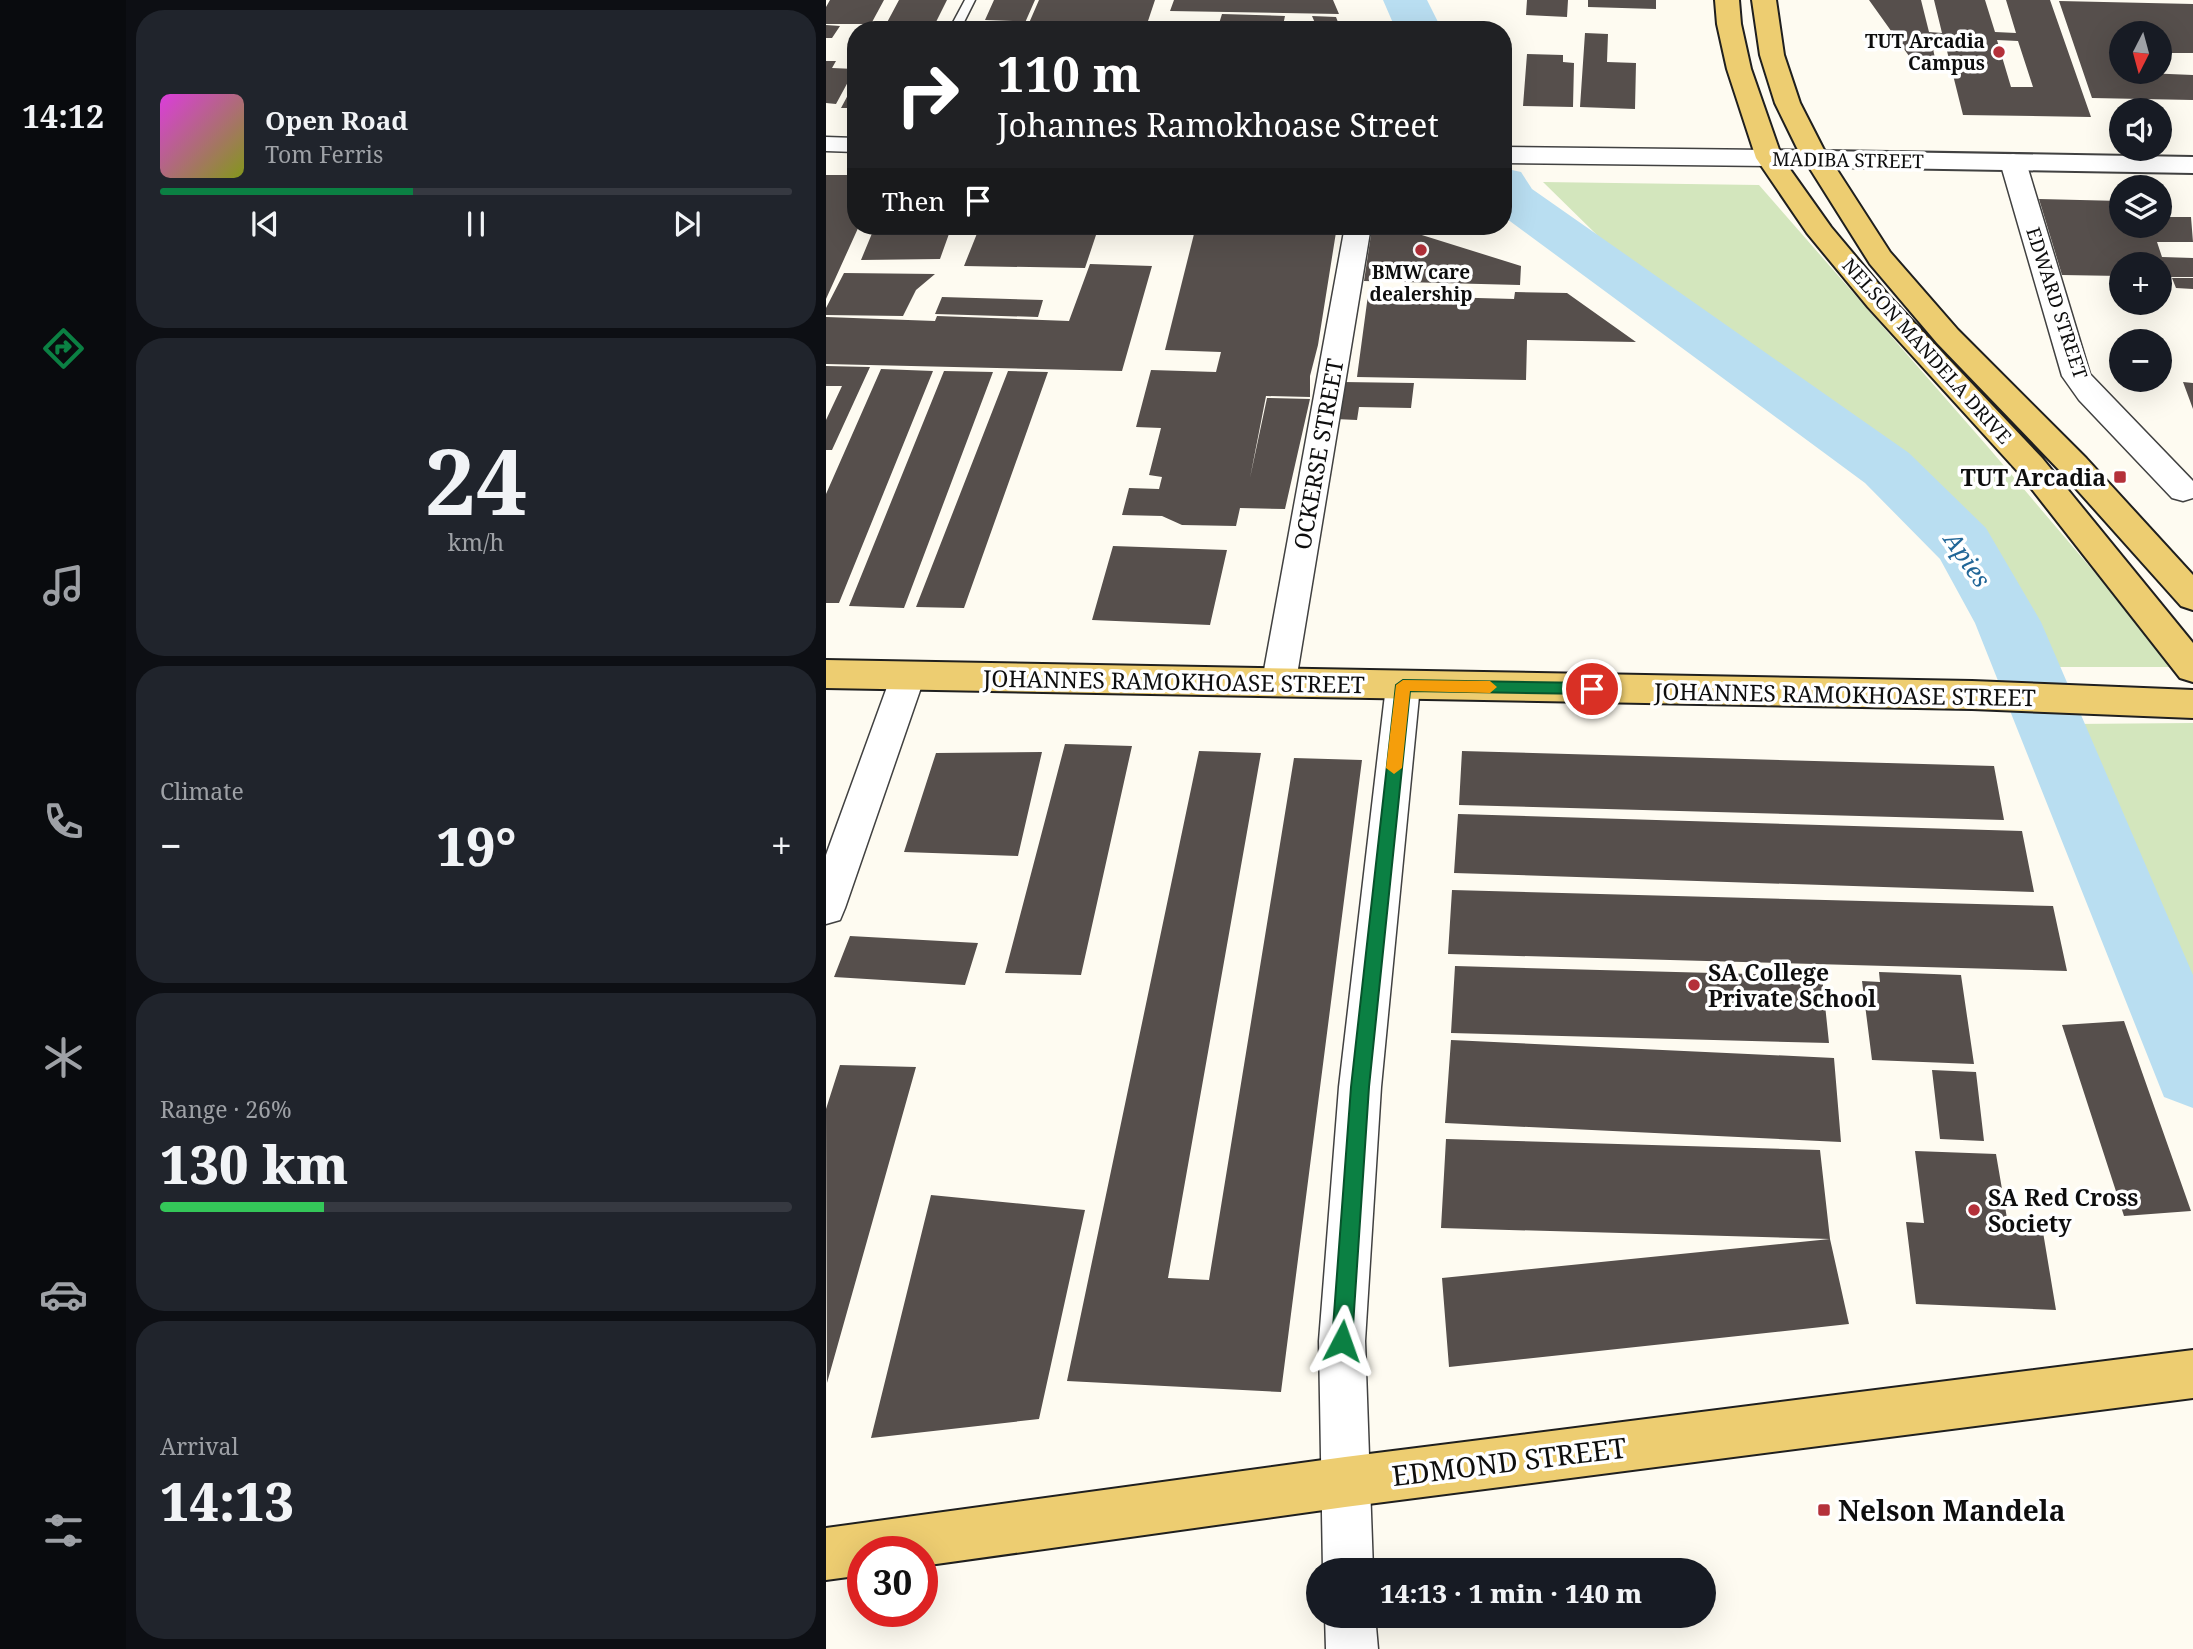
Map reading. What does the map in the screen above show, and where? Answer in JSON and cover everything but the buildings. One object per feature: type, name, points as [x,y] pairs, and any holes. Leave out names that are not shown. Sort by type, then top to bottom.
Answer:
[{"type":"main road","name":"NELSON MANDELA DRIVE","points":[[1727,0],[1729,24],[1739,69],[1769,158],[1821,233],[1878,301],[2031,466],[2193,668]]},
{"type":"main road","name":"NELSON MANDELA DRIVE","points":[[1765,0],[1766,31],[1776,74],[1790,115],[1885,265],[1944,334],[2059,450],[2193,597]]},
{"type":"main road","name":"JOHANNES RAMOKHOASE STREET","points":[[826,674],[1972,695],[2193,704]]},
{"type":"main road","name":"EDMOND STREET","points":[[826,1554],[1345,1482],[2193,1374]]},
{"type":"street","points":[[826,144],[847,145]]},
{"type":"street","name":"MADIBA STREET","points":[[1512,155],[2193,165]]},
{"type":"street","name":"EDWARD STREET","points":[[2013,162],[2076,376],[2089,393],[2183,490]]},
{"type":"street","name":"OCKERSE STREET","points":[[1279,681],[1356,235]]},
{"type":"street","points":[[826,908],[908,676]]},
{"type":"street","points":[[1348,1558],[1342,1341],[1360,1087],[1403,685]]},
{"type":"street","points":[[1351,1628],[1352,1649]]},
{"type":"lane","points":[[959,21],[970,0]]},
{"type":"green space","points":[[1543,182],[1759,185],[1988,447],[2175,667],[2053,667],[2010,578],[1916,477],[1796,383],[1649,286]]},
{"type":"green space","points":[[2193,723],[2193,1004],[2072,724]]},
{"type":"waterway","name":"Apies","points":[[1405,0],[1415,21]]},
{"type":"waterway","name":"Apies","points":[[1512,197],[1887,468],[1963,544],[2008,622],[2193,1070]]},
{"type":"slow traffic","points":[[1394,768],[1403,685],[1490,687]]},
{"type":"place","name":"TUT Arcadia Campus","points":[[1999,52]]},
{"type":"place","name":"BMW care dealership","points":[[1421,250]]},
{"type":"place","name":"TUT Arcadia","points":[[2120,477]]},
{"type":"place","name":"SA College Private School","points":[[1694,985]]},
{"type":"place","name":"SA Red Cross Society","points":[[1974,1210]]},
{"type":"place","name":"Nelson Mandela","points":[[1824,1510]]},
{"type":"route","points":[[1342,1341],[1360,1087],[1403,685],[1592,689]]}]
